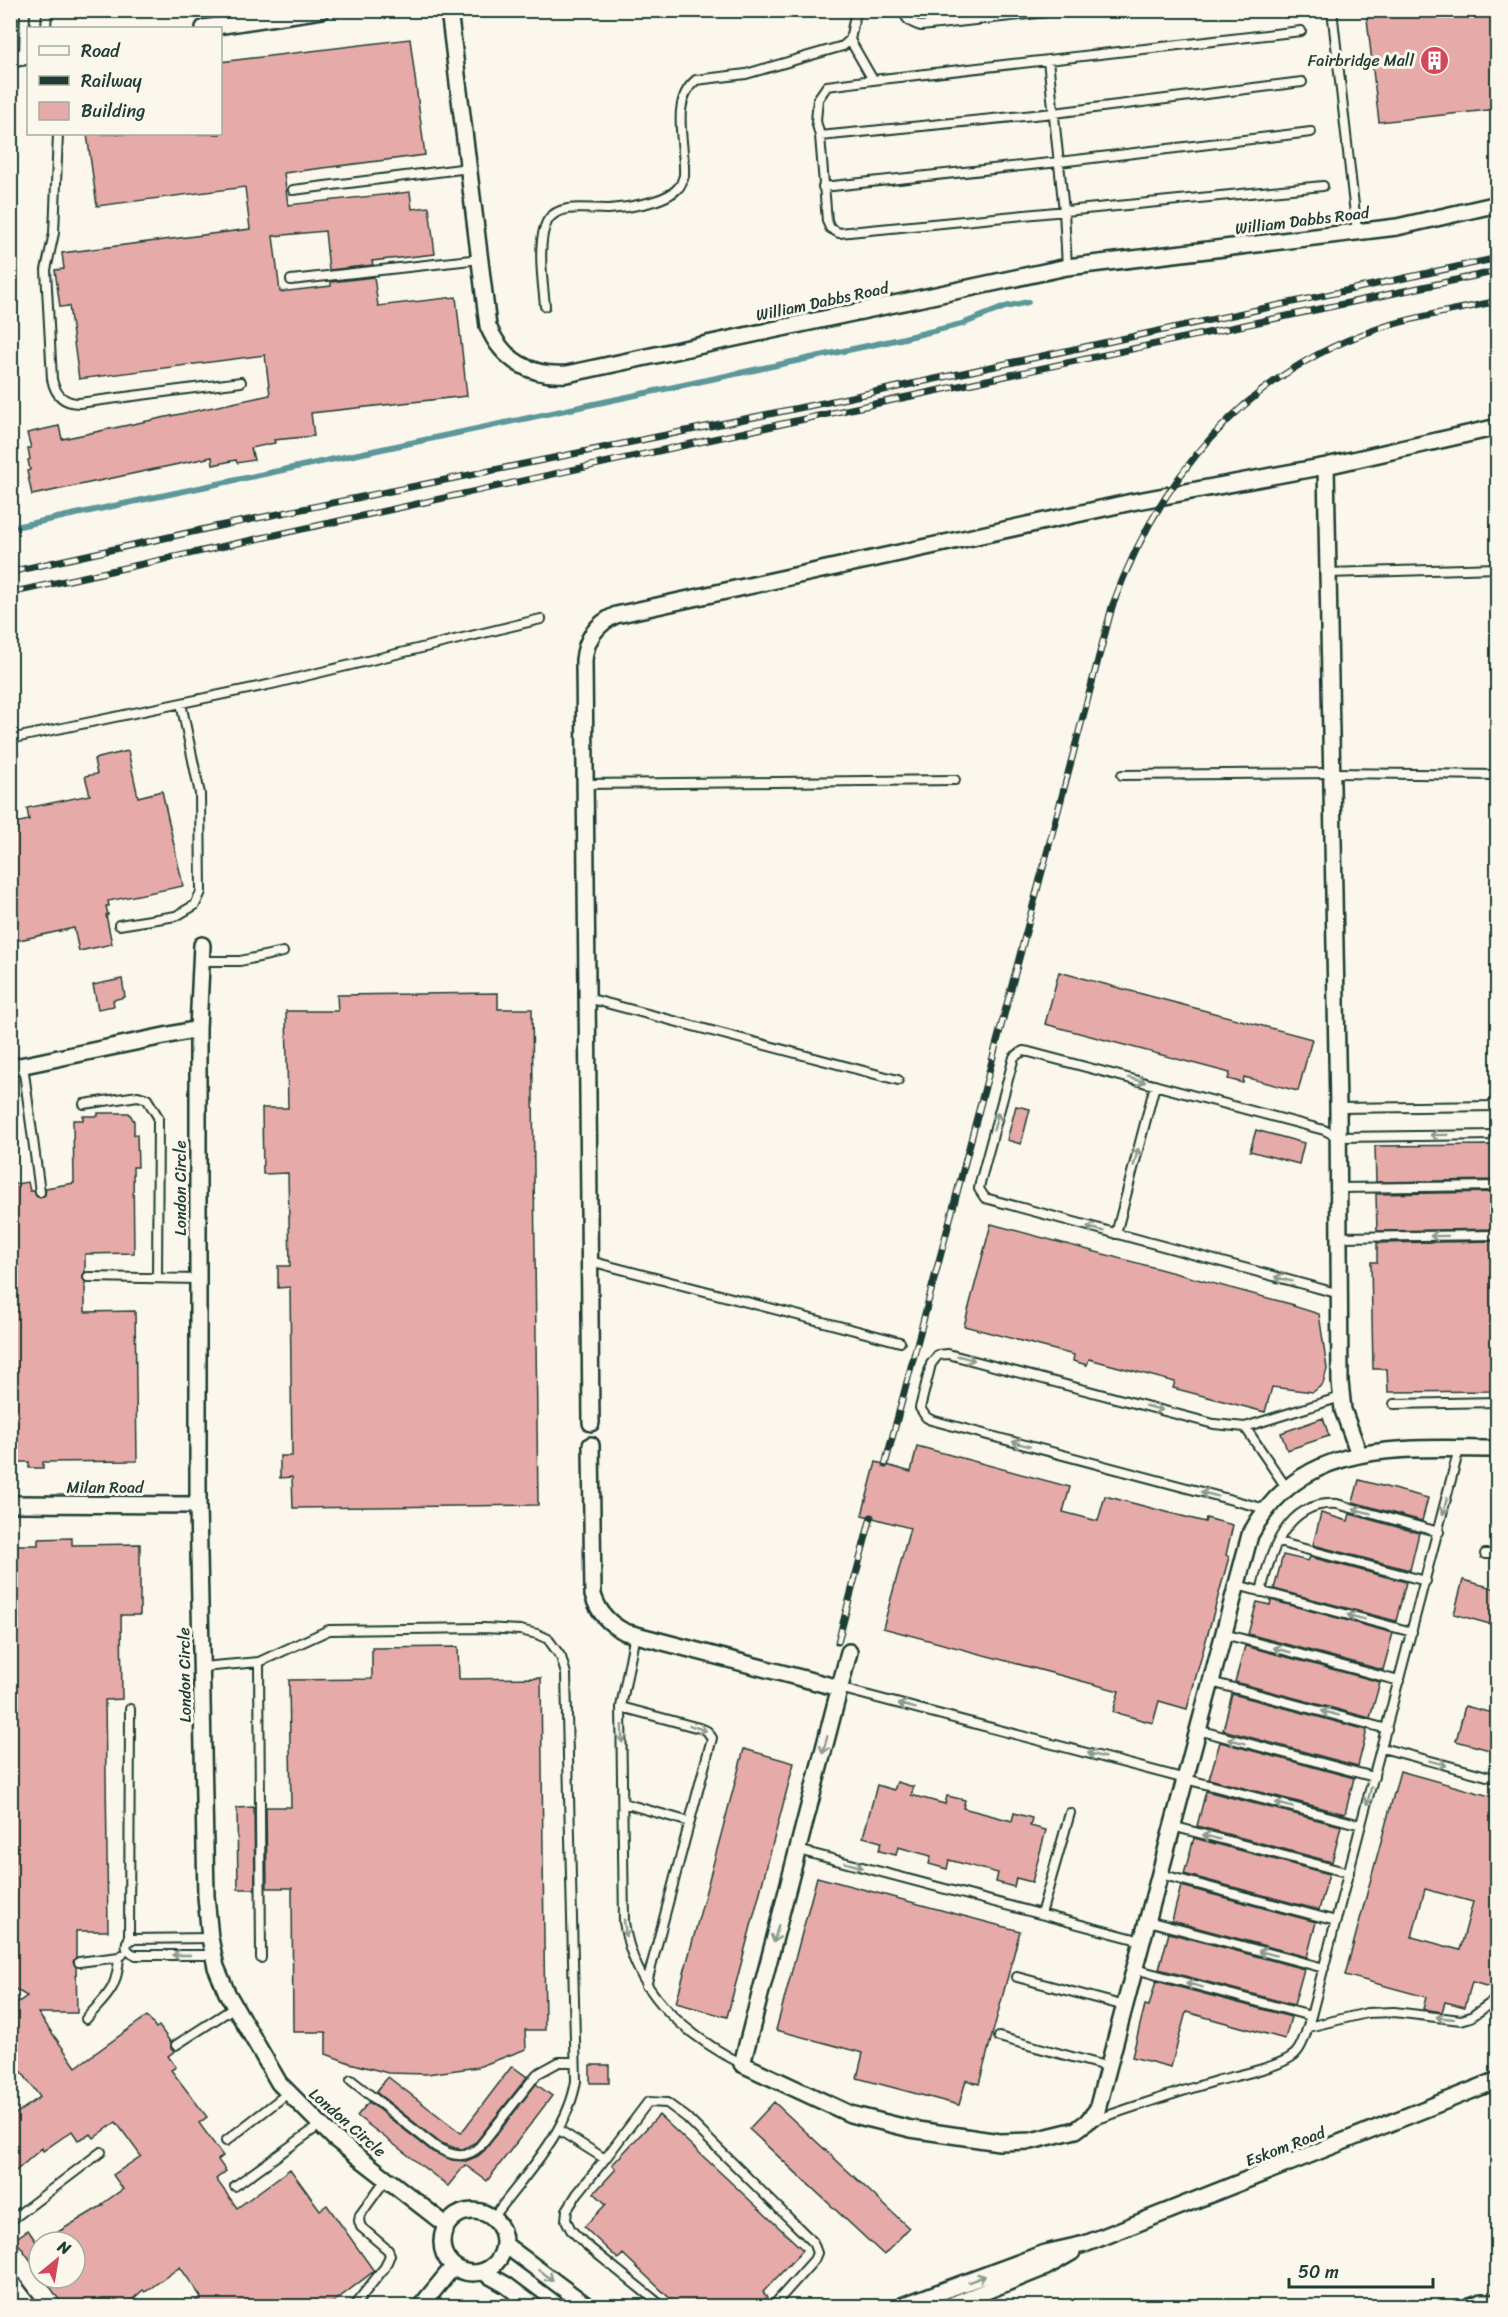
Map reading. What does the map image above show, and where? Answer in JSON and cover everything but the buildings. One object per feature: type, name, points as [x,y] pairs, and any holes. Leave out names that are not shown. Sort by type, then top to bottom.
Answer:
[{"type":"street","points":[[211,27],[322,10]]},
{"type":"street","name":"William Dabbs Road","points":[[449,10],[488,326],[497,345],[511,360],[531,370],[555,375],[1066,267],[1397,227],[1497,204]]},
{"type":"street","points":[[591,1423],[585,650],[594,631],[607,619],[639,610],[1132,502],[1326,466],[1497,427]]},
{"type":"street","points":[[1326,466],[1341,1398],[1359,1454]]},
{"type":"street","name":"London Circle","points":[[202,945],[198,1029],[198,1505],[206,1896],[210,1938],[216,1967],[235,2007],[279,2083],[320,2125],[446,2225]]},
{"type":"street","points":[[17,1067],[198,1029]]},
{"type":"street","points":[[591,1445],[593,1595],[596,1605],[607,1620],[625,1632],[839,1688]]},
{"type":"street","points":[[849,1652],[742,2064],[850,2114],[911,2129],[999,2142],[1031,2141],[1076,2130],[1097,2110],[1250,1535],[1266,1509],[1286,1487],[1316,1469],[1359,1454],[1389,1450],[1497,1449]]},
{"type":"street","name":"Milan Road","points":[[10,1504],[198,1505]]},
{"type":"street","name":"Eskom Road","points":[[949,2307],[1046,2267],[1085,2244],[1497,2080]]},
{"type":"street","points":[[477,2211],[493,2218],[501,2228],[504,2244],[500,2258],[495,2265],[483,2272],[471,2274],[453,2267],[442,2251],[441,2238],[446,2225],[453,2218],[465,2212],[477,2211]]},
{"type":"street","points":[[504,2244],[587,2307]]},
{"type":"street","name":"Eskom Road","points":[[902,2307],[1045,2253],[1085,2244]]},
{"type":"street","points":[[421,2307],[453,2267]]},
{"type":"street","points":[[483,2272],[506,2285],[534,2307]]},
{"type":"street","points":[[10,2281],[29,2307]]},
{"type":"street","points":[[1470,2307],[1482,2302],[1497,2302]]},
{"type":"lane","points":[[21,57],[25,10]]},
{"type":"lane","points":[[46,27],[47,10]]},
{"type":"lane","points":[[545,306],[542,236],[553,214],[569,208],[612,209],[659,200],[670,195],[681,184],[684,165],[681,111],[683,99],[690,85],[696,80],[758,71],[843,46],[850,40],[856,10]]},
{"type":"lane","points":[[903,10],[905,17],[911,23],[921,26],[1060,11]]},
{"type":"lane","points":[[1332,10],[1357,232]]},
{"type":"lane","points":[[1301,31],[832,85],[824,90],[818,99],[816,121],[820,135],[827,221],[830,228],[839,233],[1323,186]]},
{"type":"lane","points":[[850,40],[873,80]]},
{"type":"lane","points":[[1048,60],[1064,211],[1066,267]]},
{"type":"lane","points":[[820,135],[1054,113],[1302,82]]},
{"type":"lane","points":[[823,187],[1311,132]]},
{"type":"lane","points":[[58,135],[54,233],[46,270],[52,379],[56,392],[66,401],[79,403],[241,382]]},
{"type":"lane","points":[[293,190],[469,168]]},
{"type":"lane","points":[[291,280],[480,259]]},
{"type":"lane","points":[[1328,573],[1497,568]]},
{"type":"lane","points":[[10,739],[272,684],[541,619]]},
{"type":"lane","points":[[119,926],[176,916],[195,905],[201,892],[200,794],[182,703]]},
{"type":"lane","points":[[1122,775],[1332,772],[1497,775]]},
{"type":"lane","points":[[585,784],[955,780]]},
{"type":"lane","points":[[201,961],[240,961],[283,952]]},
{"type":"lane","points":[[587,998],[898,1080]]},
{"type":"lane","points":[[1340,1294],[990,1201],[981,1194],[980,1183],[1014,1057],[1023,1051],[1029,1052],[1324,1130],[1338,1137],[1497,1135]]},
{"type":"lane","points":[[17,1067],[40,1192]]},
{"type":"lane","points":[[1116,1234],[1155,1085]]},
{"type":"lane","points":[[84,1104],[138,1096],[147,1099],[158,1117],[157,1278]]},
{"type":"lane","points":[[1338,1108],[1497,1106]]},
{"type":"lane","points":[[1339,1188],[1497,1186]]},
{"type":"lane","points":[[1339,1237],[1497,1235]]},
{"type":"lane","points":[[590,1261],[900,1342]]},
{"type":"lane","points":[[88,1277],[198,1279]]},
{"type":"lane","points":[[1266,1509],[931,1420],[920,1408],[931,1364],[938,1355],[948,1354],[1214,1424],[1245,1427],[1341,1398]]},
{"type":"lane","points":[[1394,1404],[1497,1402]]},
{"type":"lane","points":[[1245,1427],[1286,1487]]},
{"type":"lane","points":[[1087,2122],[1285,2060],[1294,2055],[1300,2047],[1308,2027],[1324,1968],[1459,1449]]},
{"type":"lane","points":[[1261,1592],[1266,1566],[1283,1530],[1304,1509],[1328,1503],[1439,1532]]},
{"type":"lane","points":[[1278,1542],[1426,1581]]},
{"type":"lane","points":[[1485,1554],[1497,1554]]},
{"type":"lane","points":[[1237,1585],[1412,1632]]},
{"type":"lane","points":[[202,1667],[259,1662],[329,1630],[364,1628],[520,1630],[543,1637],[556,1648],[566,1674],[576,2062],[574,2096],[559,2130],[493,2218]]},
{"type":"lane","points":[[635,1634],[621,1707],[624,1922],[631,1957],[646,1986],[662,2007],[715,2050],[742,2064]]},
{"type":"lane","points":[[1224,1634],[1399,1681]]},
{"type":"lane","points":[[259,1662],[261,1958]]},
{"type":"lane","points":[[1211,1682],[1387,1729]]},
{"type":"lane","points":[[839,1688],[1361,1825]]},
{"type":"lane","points":[[621,1707],[703,1729],[710,1734],[711,1743],[646,1986]]},
{"type":"lane","points":[[130,1709],[129,1940],[126,1947],[135,1955],[214,1955]]},
{"type":"lane","points":[[1198,1730],[1374,1777]]},
{"type":"lane","points":[[1382,1748],[1497,1779]]},
{"type":"lane","points":[[623,1803],[690,1822]]},
{"type":"lane","points":[[1041,1914],[1070,1813]]},
{"type":"lane","points":[[1173,1826],[1349,1873]]},
{"type":"lane","points":[[798,1850],[1142,1941]]},
{"type":"lane","points":[[1160,1874],[1336,1921]]},
{"type":"lane","points":[[1148,1921],[1324,1968]]},
{"type":"lane","points":[[129,1940],[210,1938]]},
{"type":"lane","points":[[79,1962],[118,1957],[128,1951]]},
{"type":"lane","points":[[86,2019],[114,1986],[118,1957]]},
{"type":"lane","points":[[1135,1969],[1311,2016]]},
{"type":"lane","points":[[1017,1977],[1125,2006]]},
{"type":"lane","points":[[1308,2027],[1376,2013],[1412,2013],[1461,2020],[1471,2017],[1497,1998]]},
{"type":"lane","points":[[176,2045],[235,2007]]},
{"type":"lane","points":[[999,2037],[1109,2067]]},
{"type":"lane","points":[[351,2080],[436,2147],[459,2156],[472,2154],[537,2073],[559,2062],[576,2062]]},
{"type":"lane","points":[[225,2140],[288,2092]]},
{"type":"lane","points":[[662,2307],[585,2244],[571,2230],[566,2220],[567,2210],[577,2194],[648,2102],[667,2103],[686,2117],[813,2242],[817,2253],[814,2260],[773,2307]]},
{"type":"lane","points":[[235,2186],[320,2125]]},
{"type":"lane","points":[[559,2130],[605,2159]]},
{"type":"lane","points":[[10,2221],[101,2152]]},
{"type":"lane","points":[[354,2307],[385,2267],[390,2255],[388,2250],[361,2227],[359,2222],[360,2215],[386,2179]]},
{"type":"waterway","points":[[10,528],[900,339],[962,324],[1005,307],[1028,302]]},
{"type":"railway","points":[[10,572],[219,526],[828,402],[1498,258]]},
{"type":"railway","points":[[10,593],[832,413],[1498,271]]},
{"type":"railway","points":[[885,1465],[1112,607],[1131,560],[1155,515],[1181,474],[1212,437],[1247,403],[1286,373],[1329,349],[1377,329],[1498,301]]},
{"type":"railway","points":[[838,1642],[871,1517]]},
{"type":"place","name":"Fairbridge Mall","points":[[1435,60]]}]
